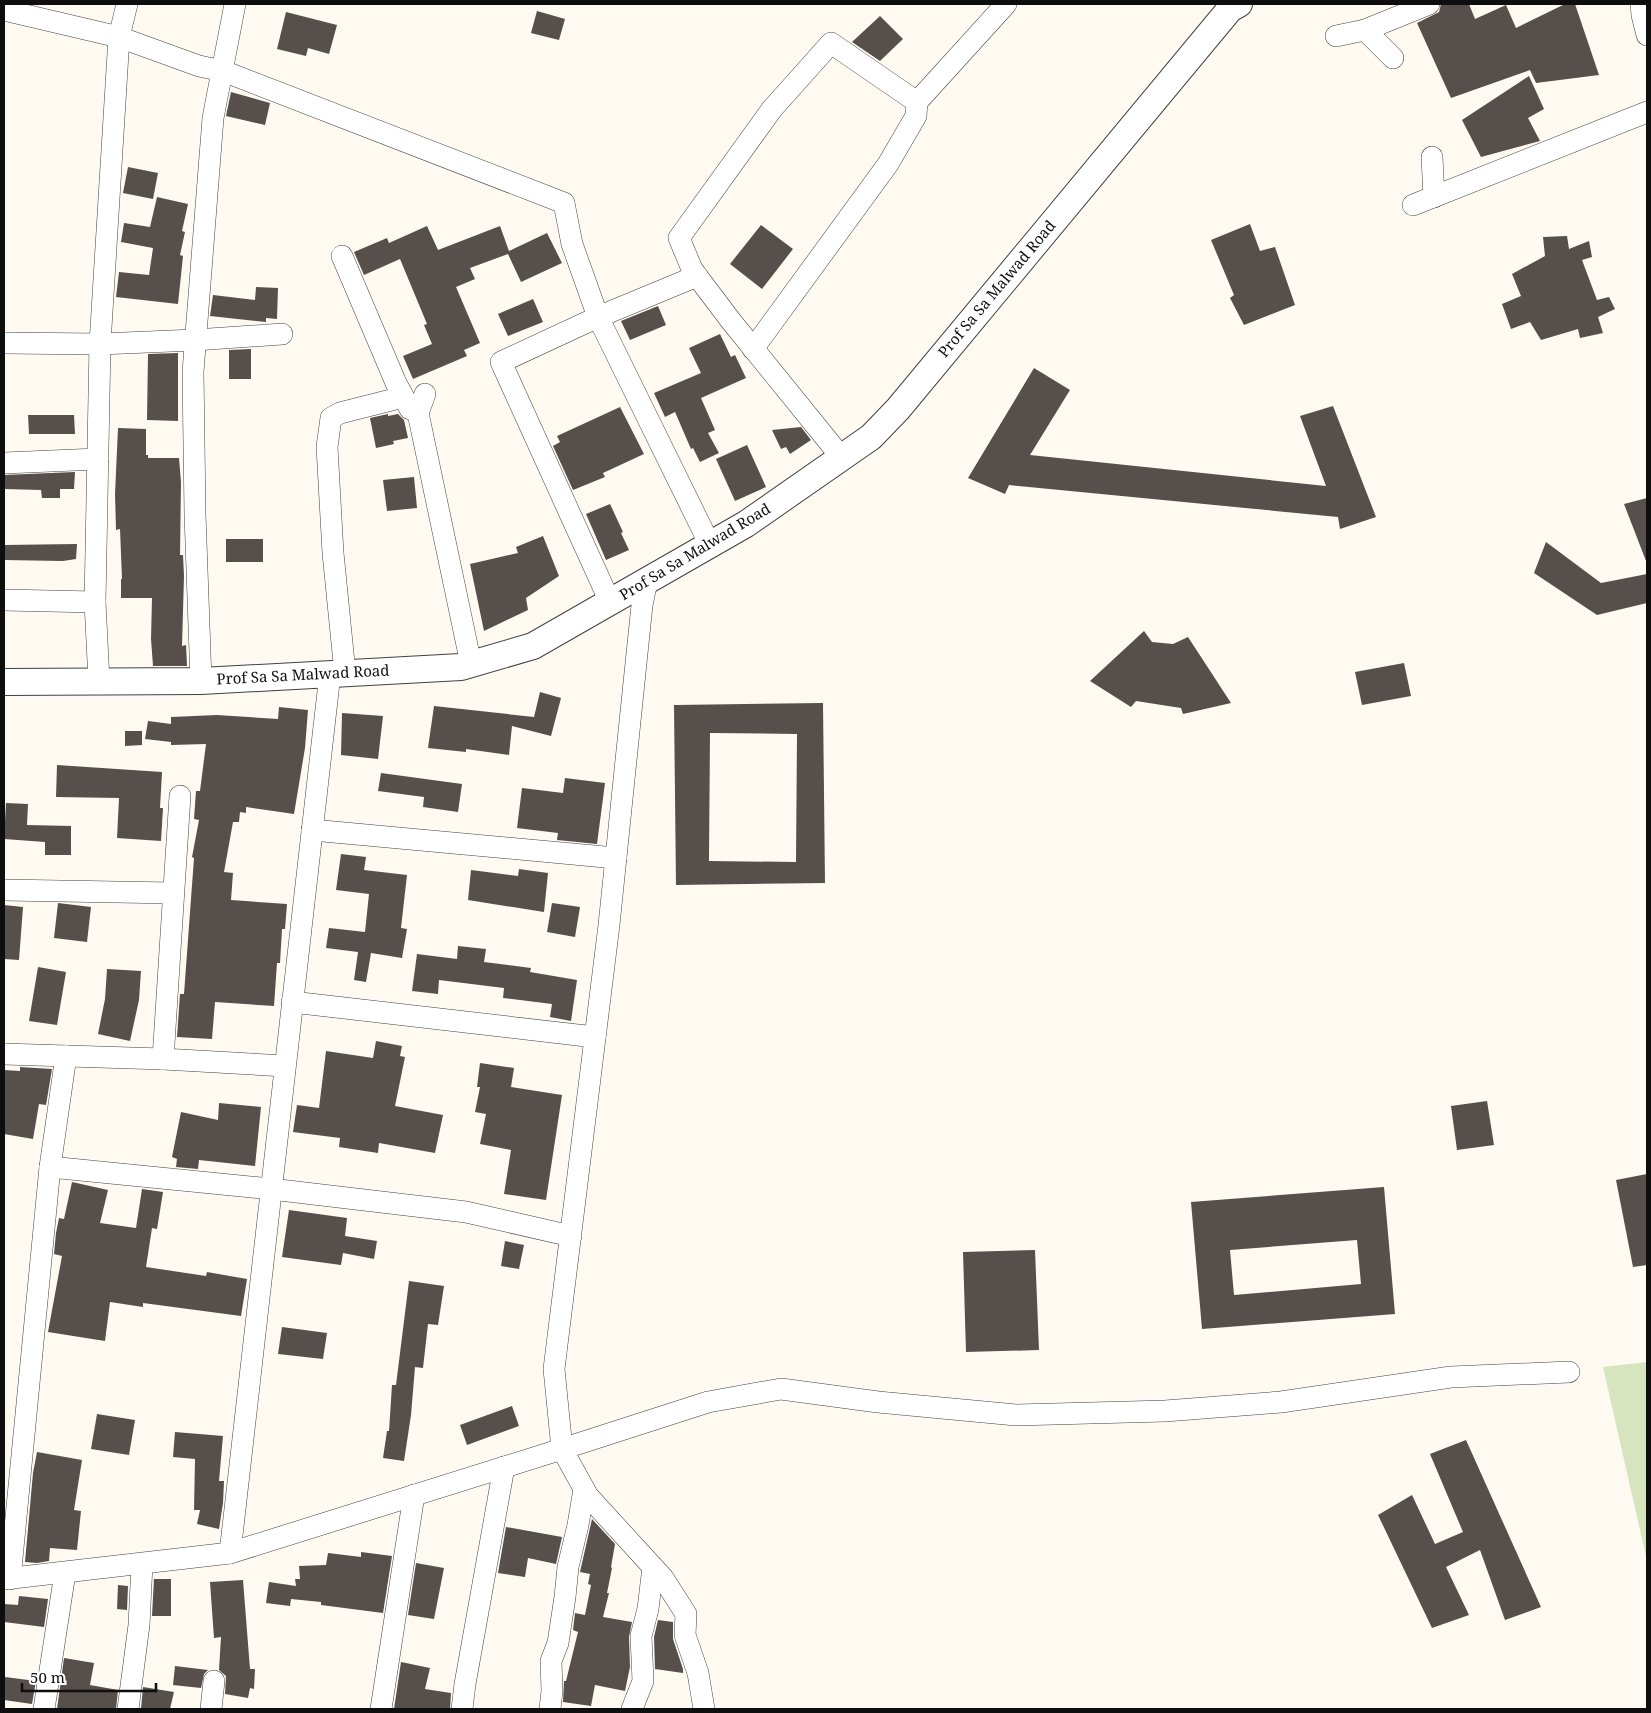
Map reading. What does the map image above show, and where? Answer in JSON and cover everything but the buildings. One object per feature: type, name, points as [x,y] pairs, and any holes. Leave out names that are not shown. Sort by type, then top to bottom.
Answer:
[{"type":"street","points":[[100,681],[95,602],[100,344],[119,37],[127,4]]},
{"type":"street","points":[[200,681],[193,372],[213,118],[235,4]]},
{"type":"street","points":[[753,349],[888,164],[916,116],[917,102],[1006,4]]},
{"type":"street","name":"Prof Sa Sa Malwad Road","points":[[4,682],[200,681],[461,666],[533,646],[746,524],[871,437],[898,409],[1230,9],[1239,4]]},
{"type":"street","points":[[1336,36],[1365,30],[1429,4]]},
{"type":"street","points":[[1641,4],[1647,35]]},
{"type":"street","points":[[4,10],[37,11],[119,37],[198,66],[223,71],[564,203],[572,244],[598,317],[710,545]]},
{"type":"street","points":[[1365,30],[1393,58]]},
{"type":"street","points":[[842,458],[753,349],[697,276],[692,269],[679,238],[772,109],[831,43],[917,102]]},
{"type":"street","points":[[1413,205],[1647,112]]},
{"type":"street","points":[[1432,157],[1434,197]]},
{"type":"street","points":[[342,256],[410,410],[422,403],[471,664]]},
{"type":"street","points":[[610,602],[501,362],[598,317],[697,276]]},
{"type":"street","points":[[4,343],[100,344],[282,334]]},
{"type":"street","points":[[230,1553],[312,830],[338,673],[327,447],[331,418],[340,413],[403,397]]},
{"type":"street","points":[[4,463],[98,459]]},
{"type":"street","points":[[647,581],[642,605],[616,858],[554,1369],[562,1449],[584,1489],[663,1578],[686,1614],[685,1635],[698,1673],[704,1709]]},
{"type":"street","points":[[4,600],[95,602]]},
{"type":"street","points":[[163,1059],[180,796]]},
{"type":"street","points":[[312,830],[616,858]]},
{"type":"street","points":[[4,890],[173,893]]},
{"type":"street","points":[[292,1002],[595,1037]]},
{"type":"street","points":[[4,1054],[163,1059],[285,1066]]},
{"type":"street","points":[[66,1056],[50,1166],[7,1579],[230,1553],[708,1402],[781,1389],[878,1402],[1016,1415],[1165,1411],[1282,1402],[1451,1378],[1569,1372]]},
{"type":"street","points":[[50,1166],[466,1212],[571,1236]]},
{"type":"street","points":[[462,1709],[504,1467]]},
{"type":"street","points":[[550,1709],[552,1691],[551,1660],[558,1643],[568,1567],[584,1489]]},
{"type":"street","points":[[381,1709],[414,1495]]},
{"type":"street","points":[[128,1709],[139,1626],[142,1564]]},
{"type":"street","points":[[632,1709],[642,1682],[641,1636],[648,1609],[653,1567]]},
{"type":"street","points":[[44,1709],[65,1573]]},
{"type":"street","points":[[211,1709],[214,1681]]},
{"type":"green space","points":[[1647,1362],[1647,1561],[1603,1367]]}]
